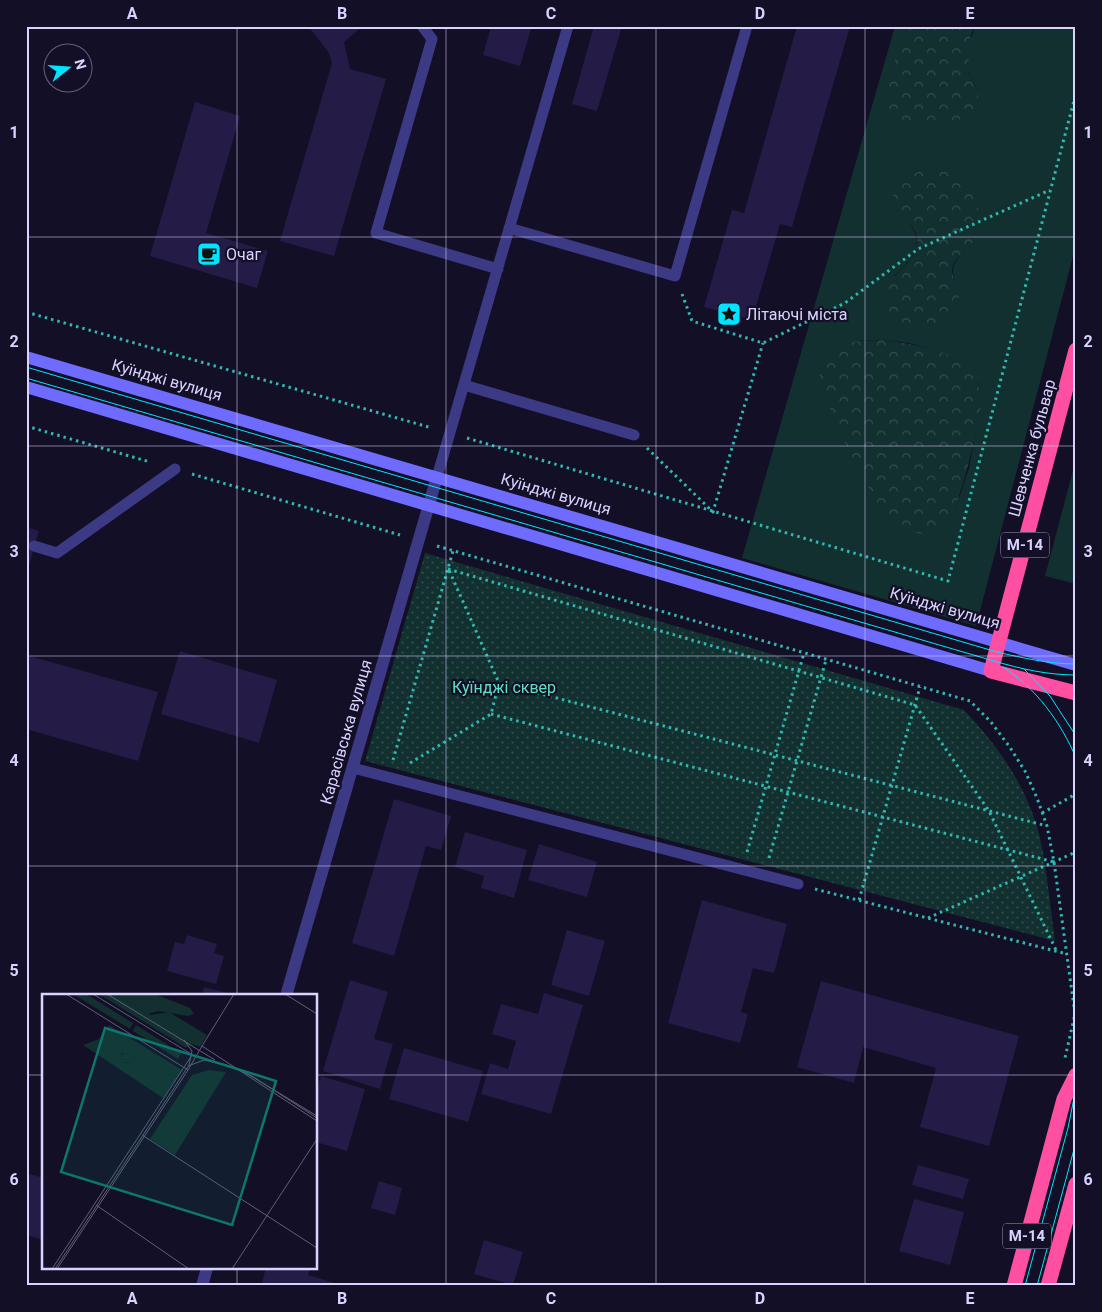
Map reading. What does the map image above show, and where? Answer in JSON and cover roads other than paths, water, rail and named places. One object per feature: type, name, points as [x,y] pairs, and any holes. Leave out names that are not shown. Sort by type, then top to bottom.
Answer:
[{"type":"highway","name":"Шевченка бульвар","points":[[991,671],[1076,350]]},
{"type":"highway","points":[[991,671],[1076,693]]},
{"type":"highway","name":"М-14","points":[[1014,1286],[1064,1099],[1076,1075]]},
{"type":"highway","name":"М-14","points":[[1048,1286],[1076,1184]]},
{"type":"main road","name":"Куїнджі вулиця","points":[[26,357],[1076,664]]},
{"type":"main road","points":[[26,388],[991,671]]},
{"type":"street","name":"Карасівська вулиця","points":[[287,994],[437,477]]},
{"type":"street","points":[[202,1286],[206,1270]]},
{"type":"lane","points":[[422,26],[432,39],[376,233],[498,269]]},
{"type":"lane","points":[[437,477],[568,26]]},
{"type":"lane","points":[[510,228],[676,276],[747,26]]},
{"type":"lane","points":[[464,385],[634,435]]},
{"type":"lane","points":[[34,546],[57,553],[175,469]]},
{"type":"lane","points":[[352,768],[798,884]]},
{"type":"tram line","points":[[26,367],[997,652],[1046,662],[1076,664]]},
{"type":"tram line","points":[[26,378],[1004,664],[1045,673],[1076,675]]},
{"type":"tram line","points":[[1003,667],[1015,675],[1046,706],[1063,731],[1076,758]]},
{"type":"tram line","points":[[1024,669],[1050,696],[1076,736]]},
{"type":"tram line","points":[[1025,1286],[1068,1128],[1076,1088]]},
{"type":"tram line","points":[[1037,1286],[1076,1142]]},
{"type":"place","name":"Очаг","points":[[209,254]]},
{"type":"place","name":"Літаючі міста","points":[[729,314]]},
{"type":"park label","name":"Куїнджі сквер","points":[[504,687]]}]
